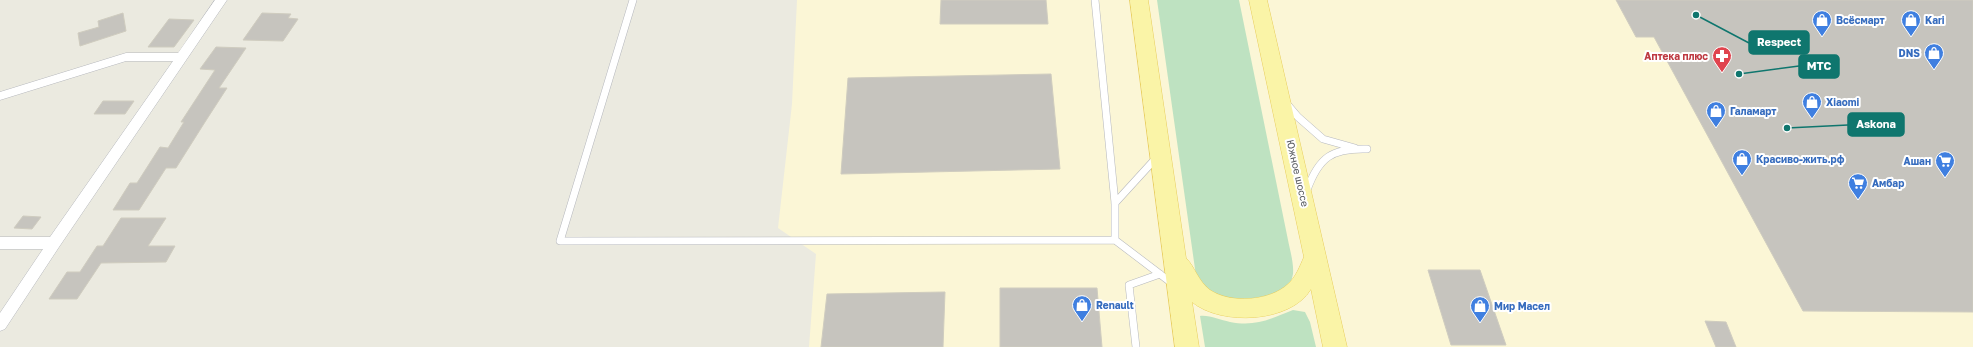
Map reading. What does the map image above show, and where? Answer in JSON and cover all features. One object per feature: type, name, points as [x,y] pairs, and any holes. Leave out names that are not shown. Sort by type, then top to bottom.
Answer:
[{"type":"main road","points":[[1139,0],[1160,154],[1168,266],[1179,288],[1187,347]]},
{"type":"main road","name":"Южное шоссе","points":[[1258,0],[1336,347]]},
{"type":"main road","points":[[1168,266],[1193,289],[1211,302],[1233,307],[1255,308],[1273,305],[1296,292],[1316,255]]},
{"type":"street","points":[[0,325],[54,243],[221,0]]},
{"type":"street","points":[[0,96],[126,57],[183,57]]},
{"type":"street","points":[[0,243],[54,243]]},
{"type":"lane","points":[[633,0],[560,241],[1115,240],[1168,266]]},
{"type":"lane","points":[[1095,0],[1115,203],[1115,240]]},
{"type":"lane","points":[[1279,89],[1298,117],[1323,139],[1355,148],[1367,149]]},
{"type":"lane","points":[[1304,200],[1311,174],[1319,163],[1328,154],[1355,148]]},
{"type":"lane","points":[[1115,203],[1160,154]]},
{"type":"lane","points":[[1136,347],[1129,286],[1168,266]]},
{"type":"shaded area","points":[[797,0],[1973,0],[1973,347],[809,347],[816,254],[778,228],[792,104]]},
{"type":"green space","points":[[1157,0],[1239,0],[1292,261],[1293,274],[1290,283],[1285,290],[1277,295],[1259,300],[1231,304],[1197,283]]},
{"type":"green space","points":[[1293,310],[1305,312],[1310,322],[1316,347],[1205,347],[1200,316],[1248,324],[1263,321]]},
{"type":"building","points":[[941,0],[1046,0],[1048,24],[940,24]]},
{"type":"building","name":"Амбар","points":[[1616,0],[1973,0],[1973,312],[1803,311],[1654,37],[1636,37]]},
{"type":"building","points":[[123,13],[126,31],[80,46],[78,33],[99,27],[98,21]]},
{"type":"building","points":[[262,13],[291,14],[288,18],[298,19],[283,41],[243,40]]},
{"type":"building","points":[[169,19],[194,20],[174,47],[148,47]]},
{"type":"building","points":[[216,47],[246,48],[219,88],[227,88],[176,168],[166,168],[139,210],[113,210],[130,183],[137,183],[160,147],[168,148],[184,122],[181,122],[215,70],[200,69]]},
{"type":"building","points":[[1051,74],[1060,169],[841,174],[848,78]]},
{"type":"building","points":[[103,101],[134,101],[125,114],[94,114]]},
{"type":"building","points":[[23,216],[41,217],[32,229],[14,228]]},
{"type":"building","points":[[121,218],[166,218],[148,246],[175,246],[166,262],[101,263],[77,299],[49,299],[67,272],[80,272],[97,246],[103,246]]},
{"type":"building","points":[[1428,270],[1480,270],[1506,345],[1451,345]]},
{"type":"building","points":[[1000,288],[1097,288],[1102,347],[1000,347]]},
{"type":"building","points":[[945,292],[943,347],[821,347],[827,294]]},
{"type":"building","points":[[1705,321],[1726,322],[1736,347],[1716,347]]},
{"type":"place","name":"Respect","points":[[1696,15]]},
{"type":"place","name":"Всёсмарт","points":[[1822,37]]},
{"type":"place","name":"Kari","points":[[1911,37]]},
{"type":"place","name":"DNS","points":[[1934,70]]},
{"type":"place","name":"Аптека плюс","points":[[1722,73]]},
{"type":"place","name":"МТС","points":[[1739,74]]},
{"type":"place","name":"Xiaomi","points":[[1812,119]]},
{"type":"place","name":"Галамарт","points":[[1716,128]]},
{"type":"place","name":"Askona","points":[[1787,128]]},
{"type":"place","name":"Красиво-жить.рф","points":[[1742,176]]},
{"type":"place","name":"Ашан","points":[[1945,178]]},
{"type":"place","name":"Амбар","points":[[1858,200]]},
{"type":"place","name":"Renault","points":[[1082,322]]},
{"type":"place","name":"Мир Масел","points":[[1480,323]]}]
